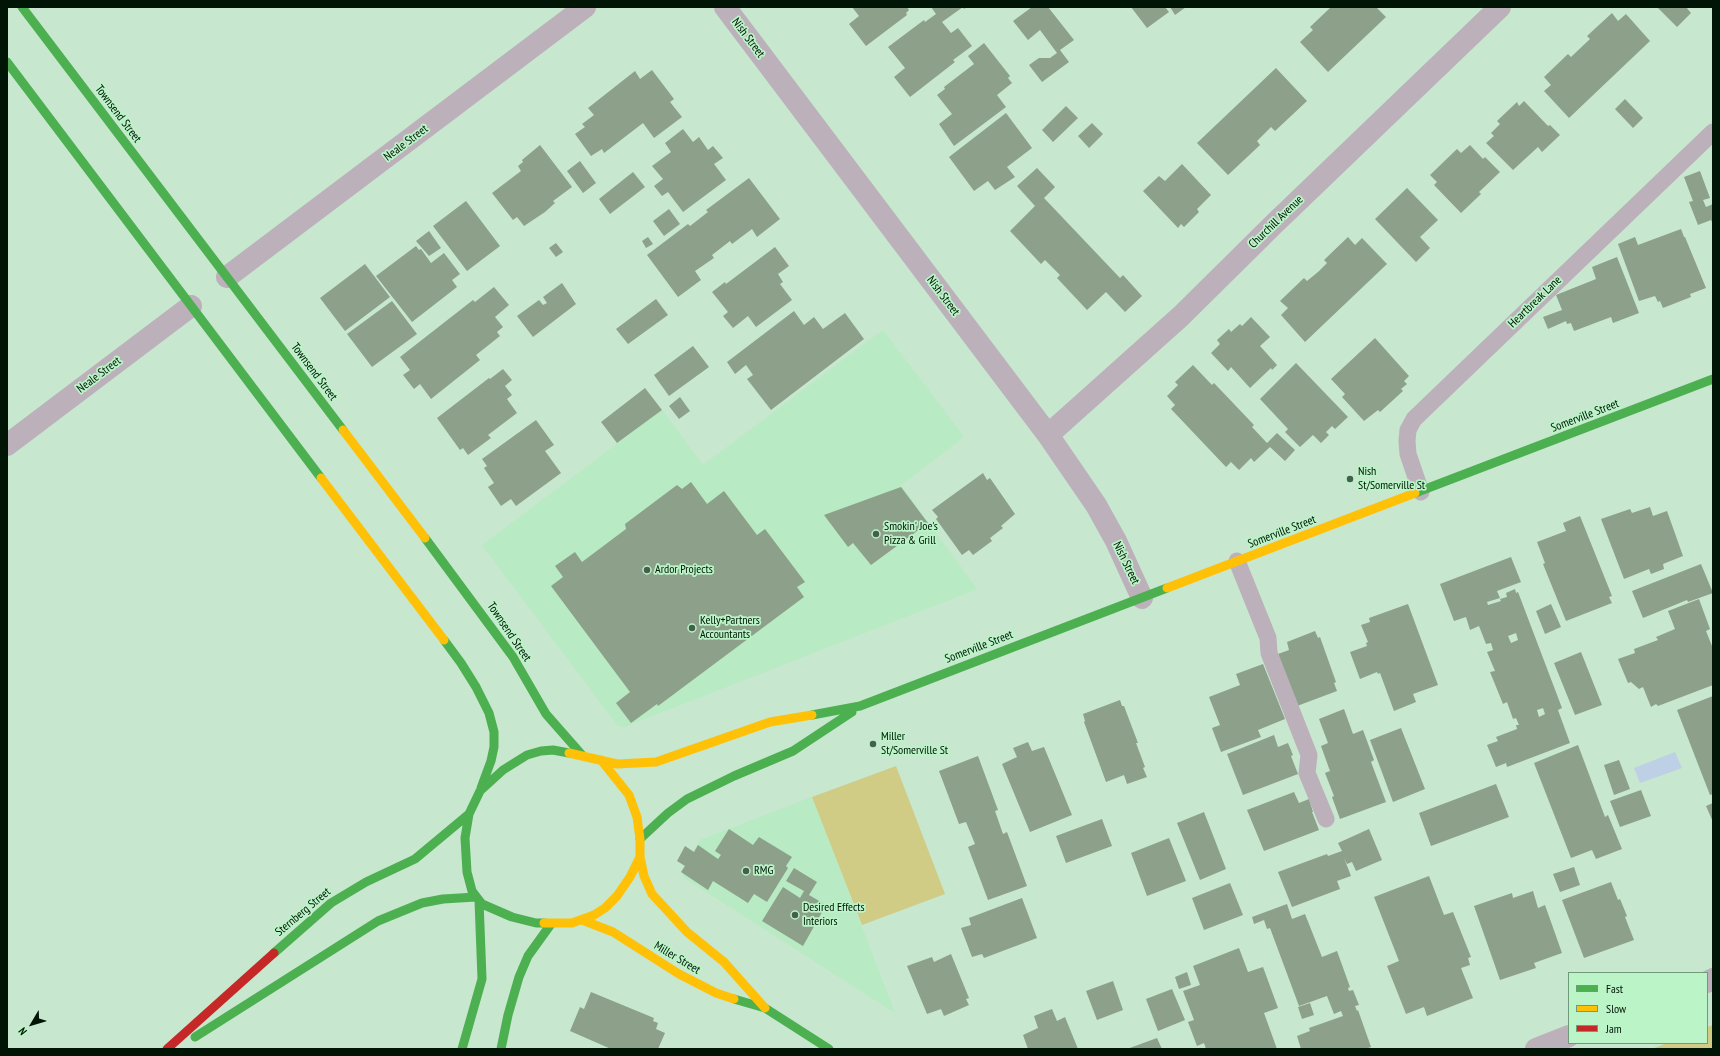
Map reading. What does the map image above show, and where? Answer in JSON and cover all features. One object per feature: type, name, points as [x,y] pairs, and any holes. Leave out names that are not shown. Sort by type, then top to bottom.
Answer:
[{"type":"main road","name":"Townsend Street","points":[[22,7],[492,627],[513,656],[546,714],[582,755]]},
{"type":"main road","points":[[7,62],[456,656],[476,687],[488,713],[494,732],[494,746],[491,761],[480,791],[469,814],[465,838],[469,883],[478,899],[491,909],[512,917],[551,924],[572,923],[582,920],[605,908],[617,896],[630,878],[640,858],[640,840],[637,816],[630,795],[601,760]]},
{"type":"main road","name":"Somerville Street","points":[[480,791],[502,770],[527,755],[541,751],[553,750],[582,755],[617,764],[656,762],[770,722],[860,706],[1713,379]]},
{"type":"main road","name":"Somerville Street","points":[[640,840],[668,813],[686,799],[734,776],[793,751],[860,706]]},
{"type":"main road","name":"Sternberg Street","points":[[166,1049],[300,929],[332,903],[366,882],[415,859],[469,814]]},
{"type":"main road","name":"Miller Street","points":[[640,858],[644,876],[652,894],[687,932],[724,962],[765,1008]]},
{"type":"main road","points":[[176,1049],[378,921],[400,910],[422,903],[443,899],[478,899]]},
{"type":"main road","points":[[462,1049],[482,979],[478,899]]},
{"type":"main road","name":"Miller Street","points":[[582,920],[613,932],[679,974],[716,993],[765,1008],[829,1049]]},
{"type":"main road","points":[[501,1049],[508,1015],[519,977],[528,956],[551,924]]},
{"type":"street","name":"Neale Street","points":[[227,277],[585,7]]},
{"type":"street","name":"Nish Street","points":[[725,7],[1048,435],[1096,505],[1116,541],[1142,598]]},
{"type":"street","name":"Churchill Avenue","points":[[1048,435],[1181,316],[1274,224],[1500,7]]},
{"type":"street","name":"Neale Street","points":[[7,445],[191,306]]},
{"type":"street","points":[[1536,1049],[1568,1036]]},
{"type":"lane","name":"Heartbreak Lane","points":[[1421,492],[1408,454],[1406,441],[1408,430],[1414,419],[1713,132]]},
{"type":"lane","points":[[1237,561],[1268,638],[1269,653],[1309,755],[1307,773],[1326,820]]},
{"type":"shaded area","points":[[883,330],[964,437],[901,485],[977,589],[624,727],[618,726],[482,545],[662,410],[703,465]]},
{"type":"shaded area","points":[[896,766],[945,894],[862,925],[812,797]]},
{"type":"shaded area","points":[[812,797],[895,1013],[683,877],[682,869],[700,840]]},
{"type":"shaded area","points":[[1713,1025],[1713,1049],[1652,1049],[1664,1044],[1708,1044],[1708,1027]]},
{"type":"water","points":[[1675,752],[1682,768],[1640,783],[1634,768]]},
{"type":"building","points":[[852,7],[907,7],[909,10],[906,13],[907,15],[866,46],[849,24],[859,16]]},
{"type":"building","points":[[931,7],[963,7],[942,22],[951,33],[958,28],[972,46],[953,60],[955,62],[910,97],[894,77],[905,68],[888,47],[924,20],[925,22],[936,14]]},
{"type":"building","points":[[1032,7],[1048,7],[1074,40],[1060,50],[1069,62],[1042,82],[1029,65],[1039,58],[1050,58],[1057,53],[1040,30],[1028,40],[1013,21]]},
{"type":"building","points":[[1131,7],[1165,7],[1169,12],[1147,28]]},
{"type":"building","points":[[1170,7],[1186,7],[1175,15]]},
{"type":"building","points":[[1331,7],[1376,7],[1386,17],[1328,72],[1300,42],[1313,30],[1310,27]]},
{"type":"building","points":[[1657,7],[1686,7],[1691,13],[1677,27]]},
{"type":"building","points":[[1612,13],[1618,21],[1626,14],[1650,41],[1569,118],[1544,91],[1551,85],[1544,77],[1568,54],[1571,57],[1590,39],[1587,36]]},
{"type":"building","points":[[984,43],[1010,76],[1008,78],[1012,83],[997,95],[1006,107],[954,146],[939,124],[952,114],[937,95],[945,89],[944,87],[974,64],[968,56]]},
{"type":"building","points":[[1276,68],[1307,101],[1275,131],[1271,127],[1257,141],[1260,145],[1228,175],[1197,143]]},
{"type":"building","points":[[652,70],[674,99],[670,102],[682,117],[654,138],[643,123],[604,153],[602,149],[591,156],[575,134],[585,127],[582,124],[594,115],[588,108],[635,71],[640,79]]},
{"type":"building","points":[[1625,99],[1643,118],[1633,128],[1615,109]]},
{"type":"building","points":[[1524,101],[1548,126],[1550,125],[1560,135],[1542,152],[1538,147],[1513,170],[1486,143],[1494,136],[1491,133],[1500,124],[1497,121],[1517,102],[1519,106]]},
{"type":"building","points":[[1066,106],[1078,118],[1053,142],[1042,130]]},
{"type":"building","points":[[1006,113],[1032,148],[1007,167],[1015,177],[995,190],[988,181],[974,191],[949,157]]},
{"type":"building","points":[[1092,123],[1103,134],[1089,148],[1078,136]]},
{"type":"building","points":[[683,129],[693,142],[699,137],[708,150],[713,146],[723,158],[714,164],[726,180],[683,212],[668,192],[662,196],[654,186],[663,179],[652,166],[671,152],[665,143]]},
{"type":"building","points":[[540,145],[572,187],[553,201],[555,203],[545,212],[524,226],[517,217],[513,220],[492,193],[521,171],[518,166],[523,162],[522,160]]},
{"type":"building","points":[[1470,145],[1483,159],[1485,157],[1500,172],[1479,192],[1481,194],[1461,213],[1434,185],[1437,182],[1430,175],[1457,149],[1461,153]]},
{"type":"building","points":[[580,161],[596,183],[583,193],[567,171]]},
{"type":"building","points":[[1182,164],[1211,195],[1197,209],[1199,212],[1184,227],[1181,224],[1178,228],[1143,191],[1159,176],[1165,181]]},
{"type":"building","points":[[1037,168],[1055,187],[1044,198],[1120,278],[1123,275],[1142,296],[1125,312],[1106,292],[1087,310],[1057,278],[1060,275],[1045,260],[1041,264],[1010,231],[1035,206],[1017,186]]},
{"type":"building","points":[[1700,171],[1710,198],[1703,200],[1706,207],[1713,204],[1713,224],[1711,220],[1698,225],[1689,202],[1693,201],[1684,177]]},
{"type":"building","points":[[633,172],[645,187],[610,214],[599,199]]},
{"type":"building","points":[[749,178],[780,219],[757,237],[752,229],[732,244],[730,241],[712,255],[714,258],[695,271],[701,280],[678,297],[647,255],[688,224],[690,226],[708,212],[706,210]]},
{"type":"building","points":[[1407,188],[1438,220],[1420,237],[1430,248],[1416,262],[1375,219]]},
{"type":"building","points":[[466,201],[500,246],[467,271],[433,226]]},
{"type":"building","points":[[669,209],[680,224],[664,236],[653,221]]},
{"type":"building","points":[[1681,229],[1706,288],[1690,294],[1691,297],[1663,308],[1660,301],[1658,302],[1655,296],[1639,301],[1618,244],[1635,237],[1638,245]]},
{"type":"building","points":[[429,231],[441,248],[429,256],[416,241]]},
{"type":"building","points":[[648,237],[653,244],[646,248],[642,241]]},
{"type":"building","points":[[1348,237],[1355,245],[1362,238],[1387,264],[1305,342],[1281,315],[1288,308],[1280,301],[1304,278],[1307,281],[1318,272],[1327,263],[1324,260]]},
{"type":"building","points":[[556,243],[563,252],[556,257],[549,248]]},
{"type":"building","points":[[416,246],[419,250],[421,249],[431,263],[444,253],[460,274],[452,280],[457,287],[412,322],[376,276]]},
{"type":"building","points":[[775,247],[789,266],[778,274],[783,282],[780,284],[792,300],[756,327],[748,316],[733,328],[723,316],[728,312],[712,292],[725,282],[726,284]]},
{"type":"building","points":[[1617,257],[1639,313],[1613,323],[1611,317],[1574,331],[1571,323],[1567,324],[1566,321],[1548,329],[1543,317],[1562,310],[1556,295],[1596,279],[1592,267]]},
{"type":"building","points":[[365,264],[390,297],[345,331],[320,298]]},
{"type":"building","points":[[562,283],[576,304],[533,337],[517,316],[539,300],[543,305],[547,303],[543,297]]},
{"type":"building","points":[[494,287],[509,305],[495,317],[503,327],[497,332],[500,336],[476,355],[480,360],[431,399],[420,384],[414,389],[403,375],[410,370],[400,357],[473,300],[475,302]]},
{"type":"building","points":[[656,299],[668,315],[628,344],[616,329]]},
{"type":"building","points":[[392,301],[417,334],[372,367],[347,334]]},
{"type":"building","points":[[794,311],[804,325],[814,317],[823,329],[845,313],[864,339],[771,410],[747,379],[753,375],[746,365],[735,374],[727,362]]},
{"type":"building","points":[[1251,317],[1270,337],[1260,346],[1277,365],[1272,370],[1271,368],[1250,388],[1231,367],[1228,371],[1211,353],[1220,344],[1217,340],[1229,329],[1231,332],[1240,324],[1242,326]]},
{"type":"building","points":[[1375,338],[1409,376],[1404,381],[1407,384],[1401,389],[1403,391],[1380,412],[1378,410],[1364,421],[1342,397],[1345,394],[1331,379]]},
{"type":"building","points":[[693,346],[709,367],[669,396],[654,375]]},
{"type":"building","points":[[1296,363],[1348,417],[1335,429],[1332,426],[1326,432],[1329,435],[1321,443],[1313,435],[1300,447],[1285,432],[1288,429],[1260,399]]},
{"type":"building","points":[[1193,365],[1212,385],[1214,383],[1254,425],[1252,427],[1267,443],[1277,433],[1295,450],[1285,461],[1270,447],[1254,462],[1251,458],[1239,470],[1231,462],[1226,467],[1171,409],[1175,405],[1167,396],[1178,385],[1175,382]]},
{"type":"building","points":[[503,369],[512,380],[505,386],[512,395],[507,399],[517,413],[488,435],[491,438],[468,455],[463,448],[460,450],[437,418]]},
{"type":"building","points":[[645,388],[662,410],[617,443],[601,422]]},
{"type":"building","points":[[680,397],[690,411],[679,419],[669,406]]},
{"type":"building","points":[[536,420],[554,445],[545,451],[561,473],[516,506],[511,499],[501,506],[488,487],[494,483],[484,468],[487,466],[482,459]]},
{"type":"building","points":[[983,473],[987,480],[990,478],[1015,514],[1001,526],[1003,528],[990,538],[992,541],[973,555],[969,550],[962,555],[936,519],[938,517],[932,510]]},
{"type":"building","points":[[691,482],[707,504],[724,491],[757,535],[765,529],[805,582],[797,587],[804,597],[658,706],[657,704],[631,723],[616,703],[630,692],[551,586],[563,577],[555,566],[575,552],[582,562],[626,529],[625,524],[677,485],[682,489]]},
{"type":"building","name":"Smokin' Joe's Pizza & Grill","points":[[901,487],[928,523],[871,565],[853,543],[848,547],[824,515]]},
{"type":"building","points":[[1650,507],[1653,516],[1667,511],[1683,556],[1663,564],[1664,569],[1651,574],[1649,569],[1624,579],[1601,519],[1630,509],[1632,513]]},
{"type":"building","points":[[1580,516],[1612,596],[1609,597],[1612,603],[1566,621],[1543,564],[1545,563],[1537,542],[1566,531],[1563,523]]},
{"type":"building","points":[[1511,557],[1521,582],[1497,591],[1500,598],[1487,602],[1488,605],[1501,601],[1500,599],[1507,597],[1506,593],[1515,589],[1516,593],[1518,592],[1562,708],[1558,710],[1570,743],[1507,767],[1506,763],[1496,767],[1487,745],[1498,741],[1496,737],[1517,729],[1516,725],[1519,725],[1516,718],[1513,719],[1507,702],[1503,704],[1490,672],[1495,671],[1487,652],[1493,650],[1491,643],[1486,644],[1479,626],[1470,630],[1466,617],[1454,621],[1440,584]],"holes":[[[1516,633],[1518,640],[1511,643],[1508,636]],[[1543,708],[1545,714],[1539,717],[1537,710]]]},
{"type":"building","points":[[1701,564],[1713,593],[1688,602],[1687,600],[1643,618],[1632,591]]},
{"type":"building","points":[[1699,599],[1710,629],[1706,631],[1712,646],[1713,645],[1713,685],[1658,706],[1656,704],[1651,707],[1643,687],[1639,689],[1631,682],[1628,683],[1618,659],[1635,653],[1634,649],[1658,640],[1656,637],[1675,629],[1668,611]]},
{"type":"building","points":[[1408,604],[1438,685],[1413,694],[1416,702],[1394,711],[1380,673],[1378,674],[1377,672],[1360,679],[1350,652],[1367,646],[1366,643],[1368,642],[1361,625],[1370,622],[1369,618]]},
{"type":"building","points":[[1551,604],[1561,627],[1545,634],[1536,611]]},
{"type":"building","points":[[1315,631],[1318,638],[1320,637],[1336,682],[1334,683],[1337,691],[1297,706],[1278,654],[1289,650],[1287,642]]},
{"type":"building","points":[[1581,652],[1602,705],[1575,715],[1554,663]]},
{"type":"building","points":[[1263,664],[1285,719],[1258,730],[1261,737],[1221,752],[1212,728],[1220,725],[1209,697],[1240,685],[1236,674]]},
{"type":"building","points":[[1713,696],[1713,794],[1710,795],[1677,710]]},
{"type":"building","points":[[1120,700],[1122,706],[1124,706],[1138,743],[1136,743],[1147,777],[1127,784],[1124,775],[1106,782],[1084,722],[1083,714]]},
{"type":"building","points":[[1344,709],[1353,734],[1363,730],[1374,760],[1371,762],[1386,802],[1340,819],[1332,797],[1334,796],[1325,773],[1330,771],[1321,746],[1328,743],[1319,719]]},
{"type":"building","points":[[1401,728],[1425,789],[1393,802],[1370,740]]},
{"type":"building","points":[[1274,735],[1278,747],[1288,743],[1298,774],[1243,795],[1227,754]]},
{"type":"building","points":[[1028,742],[1032,751],[1044,747],[1072,815],[1030,832],[1002,764],[1017,757],[1013,748]]},
{"type":"building","points":[[1578,745],[1605,817],[1608,815],[1622,849],[1596,859],[1592,850],[1571,858],[1534,763]]},
{"type":"building","points":[[978,756],[998,810],[995,811],[1003,834],[1007,832],[1027,886],[988,900],[968,847],[975,844],[966,822],[959,824],[939,771]]},
{"type":"building","points":[[1619,760],[1630,789],[1614,795],[1604,765]]},
{"type":"building","points":[[1496,784],[1509,817],[1431,846],[1419,813]]},
{"type":"building","points":[[1641,790],[1651,816],[1620,827],[1610,801]]},
{"type":"building","points":[[1294,792],[1299,803],[1309,799],[1319,830],[1264,851],[1247,810]]},
{"type":"building","points":[[1713,803],[1713,822],[1706,806]]},
{"type":"building","points":[[1204,812],[1226,869],[1200,880],[1177,823]]},
{"type":"building","points":[[1102,819],[1112,846],[1066,863],[1056,836]]},
{"type":"building","points":[[729,829],[753,845],[759,837],[792,857],[786,866],[788,868],[767,902],[754,894],[748,903],[713,881],[708,890],[681,872],[685,866],[677,861],[685,846],[694,852],[698,845],[718,859],[721,855],[715,851]]},
{"type":"building","points":[[1369,829],[1382,860],[1356,871],[1352,862],[1347,864],[1344,858],[1351,876],[1337,881],[1340,889],[1292,907],[1278,872],[1327,854],[1328,856],[1342,851],[1338,843]]},
{"type":"building","points":[[1169,838],[1186,881],[1147,896],[1131,853]]},
{"type":"building","points":[[1574,867],[1580,885],[1560,892],[1553,874]]},
{"type":"building","points":[[794,868],[817,882],[809,895],[826,905],[803,946],[762,921],[783,887],[800,898],[804,891],[786,881]]},
{"type":"building","points":[[1429,876],[1444,915],[1453,912],[1471,957],[1468,958],[1470,965],[1461,968],[1473,998],[1427,1016],[1424,1007],[1406,1014],[1387,966],[1399,961],[1374,897]]},
{"type":"building","points":[[1611,882],[1618,900],[1620,899],[1627,916],[1625,917],[1634,940],[1584,958],[1562,900]]},
{"type":"building","points":[[1230,883],[1243,915],[1204,930],[1192,898]]},
{"type":"building","points":[[1533,891],[1538,908],[1545,905],[1562,953],[1534,963],[1536,968],[1500,980],[1474,906],[1512,893],[1513,898]]},
{"type":"building","points":[[1022,898],[1037,938],[984,958],[982,954],[972,957],[961,928],[971,925],[969,918]]},
{"type":"building","points":[[1287,904],[1292,919],[1305,914],[1322,957],[1337,951],[1350,987],[1348,988],[1349,991],[1353,990],[1359,1005],[1355,1006],[1357,1011],[1358,1010],[1371,1047],[1365,1049],[1301,1049],[1297,1036],[1310,1031],[1309,1028],[1343,1016],[1341,1011],[1334,1014],[1327,996],[1299,1006],[1270,928],[1267,929],[1264,920],[1254,924],[1252,917]]},
{"type":"building","points":[[1239,948],[1248,972],[1263,967],[1278,1008],[1264,1013],[1277,1049],[1206,1049],[1204,1043],[1197,1046],[1188,1022],[1194,1020],[1183,991],[1200,985],[1193,966]]},
{"type":"building","points":[[951,954],[969,998],[966,999],[969,1005],[944,1016],[941,1009],[927,1014],[907,966],[932,957],[934,962]]},
{"type":"building","points":[[1187,972],[1191,985],[1179,989],[1175,977]]},
{"type":"building","points":[[1113,981],[1123,1010],[1097,1020],[1086,991]]},
{"type":"building","points":[[1172,989],[1185,1020],[1158,1031],[1146,999]]},
{"type":"building","points":[[591,992],[654,1018],[653,1021],[658,1023],[656,1029],[665,1033],[658,1049],[611,1049],[570,1031],[580,1007],[584,1009]]},
{"type":"building","points":[[1310,1003],[1314,1015],[1302,1019],[1298,1007]]},
{"type":"building","points":[[1052,1009],[1057,1021],[1065,1017],[1078,1049],[1028,1049],[1023,1035],[1038,1028],[1034,1016]]},
{"type":"building","points":[[1157,1038],[1162,1049],[1127,1049]]},
{"type":"traffic: fast","points":[[22,7],[343,430]]},
{"type":"traffic: fast","points":[[7,62],[321,478]]},
{"type":"traffic: fast","points":[[1415,493],[1713,379]]},
{"type":"traffic: fast","points":[[425,538],[513,657],[546,714],[582,755]]},
{"type":"traffic: fast","points":[[812,715],[860,706],[1167,588]]},
{"type":"traffic: fast","points":[[444,640],[476,687],[489,713],[494,732],[494,747],[491,761],[481,788]]},
{"type":"traffic: fast","points":[[640,839],[668,813],[687,799],[734,776],[793,751],[852,712]]},
{"type":"traffic: fast","points":[[544,923],[536,923],[512,917],[482,904],[472,891],[467,872],[465,838],[469,814],[480,791],[503,770],[527,755],[541,751],[553,750],[569,753]]},
{"type":"traffic: fast","points":[[274,953],[331,903],[366,882],[415,859],[469,814]]},
{"type":"traffic: fast","points":[[195,1037],[378,921],[422,903],[443,899],[476,897]]},
{"type":"traffic: fast","points":[[462,1049],[482,979],[479,900]]},
{"type":"traffic: fast","points":[[501,1049],[508,1015],[519,977],[528,956],[551,924]]},
{"type":"traffic: fast","points":[[734,999],[765,1008],[829,1049]]},
{"type":"traffic: slow","points":[[343,430],[425,538]]},
{"type":"traffic: slow","points":[[321,478],[444,640]]},
{"type":"traffic: slow","points":[[1167,588],[1415,493]]},
{"type":"traffic: slow","points":[[569,753],[617,764],[656,762],[770,722],[812,715]]},
{"type":"traffic: slow","points":[[544,923],[572,923],[594,915],[605,908],[617,896],[630,877],[640,857],[640,839],[637,817],[629,795],[601,760]]},
{"type":"traffic: slow","points":[[640,857],[644,876],[652,894],[687,932],[724,962],[765,1008]]},
{"type":"traffic: slow","points":[[582,920],[613,932],[679,974],[716,993],[734,999]]},
{"type":"traffic: jam","points":[[167,1049],[274,953]]},
{"type":"place","name":"Nish St/Somerville St","points":[[1350,479]]},
{"type":"place","name":"Smokin' Joe's Pizza & Grill","points":[[876,534]]},
{"type":"place","name":"Ardor Projects","points":[[647,570]]},
{"type":"place","name":"Kelly+Partners Accountants","points":[[692,628]]},
{"type":"place","name":"Miller St/Somerville St","points":[[873,744]]},
{"type":"place","name":"RMG","points":[[746,871]]},
{"type":"place","name":"Desired Effects Interiors","points":[[795,915]]}]
